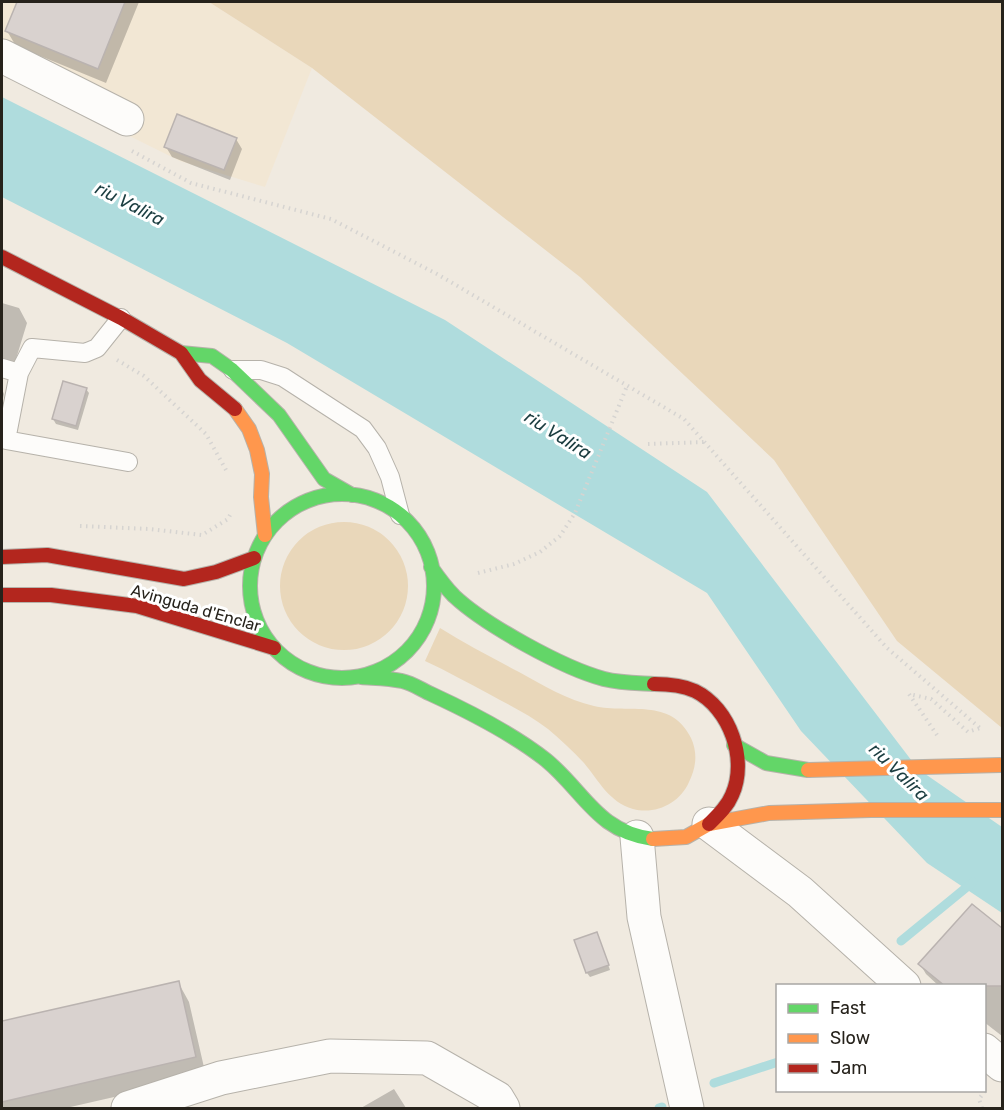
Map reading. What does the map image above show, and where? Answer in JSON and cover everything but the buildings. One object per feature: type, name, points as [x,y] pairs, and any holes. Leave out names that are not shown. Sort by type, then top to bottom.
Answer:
[{"type":"main road","points":[[2,257],[121,318],[181,353],[200,380],[232,405],[249,429],[257,450],[262,474],[261,497],[265,535]]},
{"type":"main road","points":[[181,353],[212,356],[232,370],[279,415],[324,479],[352,495]]},
{"type":"main road","points":[[356,677],[367,675],[388,665],[414,643],[430,612],[433,590],[431,567],[418,534],[400,515],[377,501],[352,495],[327,495],[302,503],[281,516],[265,535],[254,558],[250,582],[252,605],[260,628],[273,648],[291,662],[311,673],[333,677],[403,681],[448,702],[514,738],[547,761],[591,808],[612,825],[637,837],[660,840],[686,837],[709,824],[727,805],[736,786],[737,762],[733,735],[721,714],[704,697],[680,686],[652,682],[619,682],[590,676],[557,661],[475,614],[446,589],[431,567]]},
{"type":"main road","name":"Avinguda d'Enclar","points":[[2,557],[47,555],[184,579],[216,572],[254,558]]},
{"type":"main road","name":"Avinguda d'Enclar","points":[[2,595],[51,595],[137,606],[273,648]]},
{"type":"main road","points":[[734,745],[766,763],[808,770],[1002,765]]},
{"type":"main road","points":[[709,824],[769,813],[1002,810]]},
{"type":"street","points":[[2,56],[128,134]]},
{"type":"street","points":[[709,824],[800,892],[902,984]]},
{"type":"street","points":[[637,837],[644,917],[687,1108]]},
{"type":"street","points":[[986,1052],[1002,1065]]},
{"type":"street","points":[[128,1108],[221,1078],[330,1056],[427,1058],[496,1098],[503,1108]]},
{"type":"lane","points":[[121,318],[97,348],[85,353],[32,348],[10,371],[6,440],[128,462]]},
{"type":"lane","points":[[232,370],[261,370],[283,377],[363,429],[377,448],[390,477],[400,515]]},
{"type":"path","points":[[128,134],[191,183],[331,219],[437,274],[684,419],[887,648],[980,728]]},
{"type":"path","points":[[475,574],[514,564],[540,552],[560,536],[575,513],[627,386]]},
{"type":"path","points":[[648,444],[705,442]]},
{"type":"shaded area","points":[[2,2],[209,2],[312,68],[265,187],[180,161],[2,73]]},
{"type":"shaded area","points":[[209,2],[1002,2],[1002,728],[897,641],[774,460],[580,277],[312,68]]},
{"type":"shaded area","points":[[344,522],[368,527],[389,541],[403,562],[408,586],[403,610],[389,631],[368,645],[344,650],[320,645],[299,631],[285,610],[280,586],[285,562],[299,541],[320,527]]},
{"type":"shaded area","points":[[440,628],[546,687],[574,700],[607,708],[661,712],[672,717],[683,725],[695,749],[693,771],[685,789],[680,796],[658,809],[633,809],[617,801],[605,790],[576,754],[541,724],[512,706],[425,661]]},
{"type":"water","name":"riu Valira","points":[[2,97],[445,320],[707,492],[918,769],[1002,827],[1002,913],[927,863],[801,731],[707,593],[287,343],[2,197]]},
{"type":"waterway","points":[[901,941],[973,882]]},
{"type":"waterway","points":[[714,1083],[776,1063]]},
{"type":"traffic: fast","points":[[181,353],[212,356],[232,370],[279,415],[324,479],[352,495]]},
{"type":"traffic: fast","points":[[342,494],[377,501],[407,521],[427,551],[434,586],[427,621],[407,651],[377,671],[342,678],[307,671],[277,651],[257,621],[250,586],[257,551],[277,521],[307,501],[342,494]]},
{"type":"traffic: fast","points":[[431,567],[451,593],[468,607],[504,632],[547,656],[604,679],[654,684]]},
{"type":"traffic: fast","points":[[361,677],[392,679],[409,683],[490,724],[546,760],[605,819],[634,835],[653,839]]},
{"type":"traffic: fast","points":[[734,745],[766,763],[808,770]]},
{"type":"traffic: slow","points":[[235,409],[249,429],[257,450],[262,474],[261,497],[265,535]]},
{"type":"traffic: slow","points":[[808,770],[1001,765]]},
{"type":"traffic: slow","points":[[653,839],[686,837],[709,824],[769,813],[871,810]]},
{"type":"traffic: slow","points":[[871,810],[1002,810]]},
{"type":"traffic: jam","points":[[2,257],[121,318],[181,353],[200,380],[235,409]]},
{"type":"traffic: jam","points":[[2,557],[47,555],[184,579],[216,572],[254,558]]},
{"type":"traffic: jam","points":[[2,595],[51,595],[137,606],[274,648]]},
{"type":"traffic: jam","points":[[654,684],[685,687],[695,691],[718,710],[733,736],[737,751],[736,781],[728,803],[709,824]]}]
